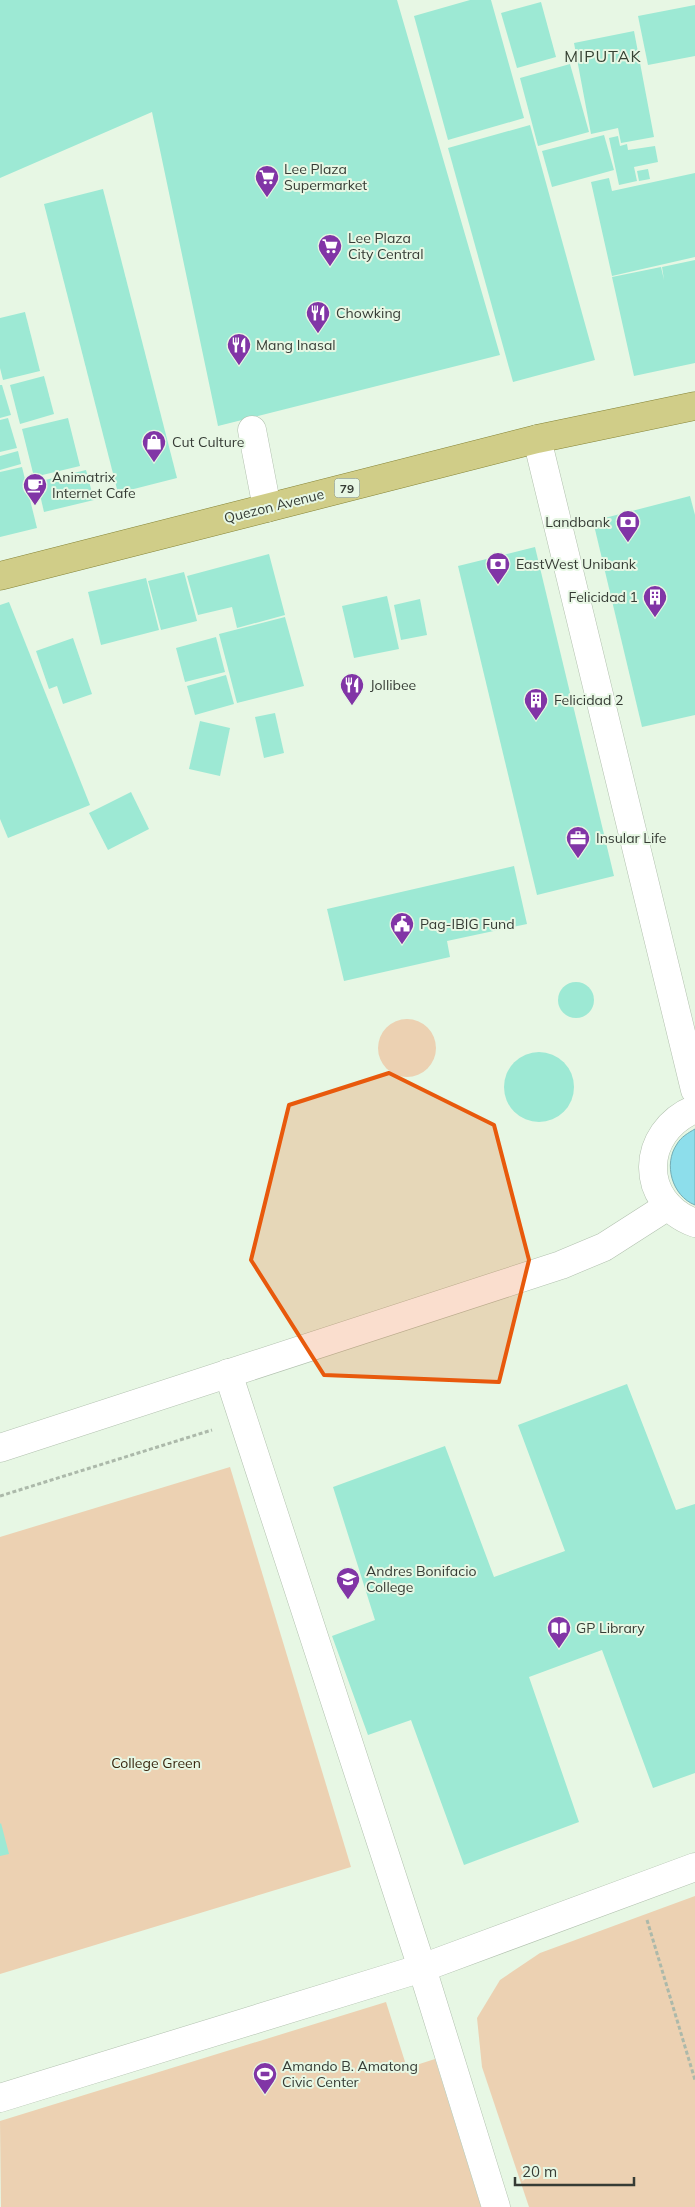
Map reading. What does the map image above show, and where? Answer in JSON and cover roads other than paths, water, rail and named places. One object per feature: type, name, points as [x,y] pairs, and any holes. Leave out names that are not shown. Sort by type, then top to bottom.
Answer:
[{"type":"main road","name":"Quezon Avenue","points":[[0,576],[537,439],[695,406]]},
{"type":"lane","points":[[252,430],[267,508]]},
{"type":"lane","points":[[537,439],[695,1090]]},
{"type":"lane","points":[[695,1109],[683,1114],[669,1125],[659,1139],[654,1156],[653,1174],[658,1191],[668,1206],[680,1216],[695,1223]]},
{"type":"lane","points":[[0,1448],[561,1265],[604,1247],[668,1206]]},
{"type":"lane","points":[[228,1373],[422,1968],[496,2207]]},
{"type":"lane","points":[[0,2098],[422,1968],[695,1867]]},
{"type":"water","points":[[695,1129],[695,1205],[687,1201],[676,1187],[670,1170],[673,1152],[677,1144],[683,1137]]},
{"type":"place","name":"Lee Plaza Supermarket","points":[[267,198]]},
{"type":"place","name":"Lee Plaza City Central","points":[[330,267]]},
{"type":"place","name":"Chowking","points":[[318,334]]},
{"type":"place","name":"Mang Inasal","points":[[239,366]]},
{"type":"place","name":"Cut Culture","points":[[154,463]]},
{"type":"place","name":"Animatrix Internet Cafe","points":[[35,506]]},
{"type":"place","name":"Landbank","points":[[628,543]]},
{"type":"place","name":"EastWest Unibank","points":[[498,585]]},
{"type":"place","name":"Felicidad 1","points":[[655,618]]},
{"type":"place","name":"Jollibee","points":[[352,706]]},
{"type":"place","name":"Felicidad 2","points":[[536,721]]},
{"type":"place","name":"Insular Life","points":[[578,859]]},
{"type":"place","name":"Pag-IBIG Fund","points":[[402,945]]},
{"type":"place","name":"Andres Bonifacio College","points":[[348,1600]]},
{"type":"place","name":"GP Library","points":[[559,1649]]},
{"type":"place","name":"Amando B. Amatong Civic Center","points":[[265,2095]]},
{"type":"district","name":"MIPUTAK","points":[[603,56]]},
{"type":"park label","name":"College Green","points":[[156,1763]]}]
